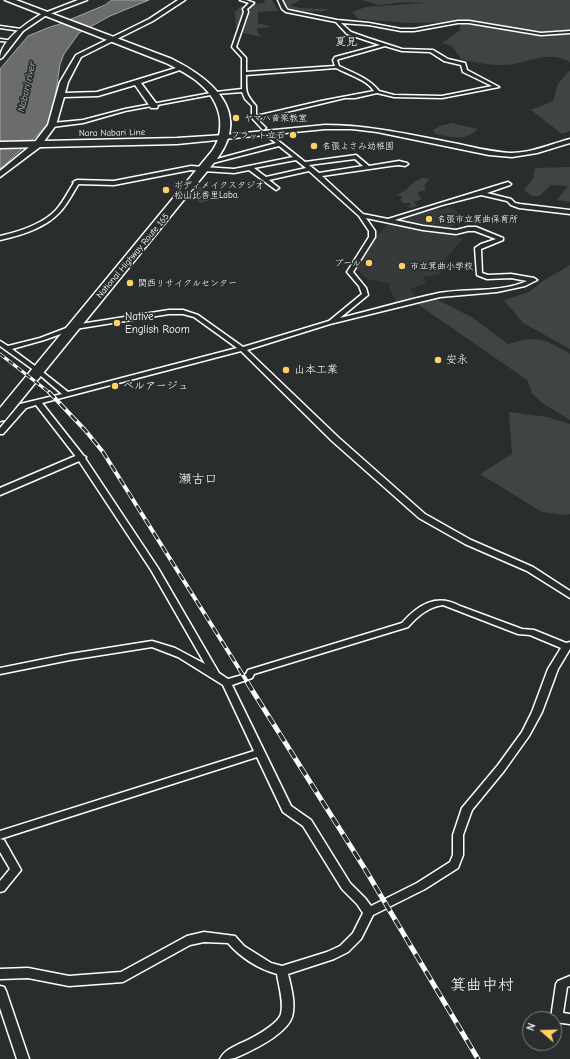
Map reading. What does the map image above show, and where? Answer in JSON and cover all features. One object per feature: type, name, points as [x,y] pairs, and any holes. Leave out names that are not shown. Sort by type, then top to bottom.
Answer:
[{"type":"highway","name":"National Highway Route 165","points":[[0,417],[206,165],[224,138],[225,115],[216,94],[202,80],[181,68],[87,29],[9,0]]},
{"type":"main road","points":[[47,14],[84,0]]},
{"type":"main road","name":"Nara Nabari Line","points":[[0,145],[177,141],[224,138]]},
{"type":"street","points":[[0,175],[35,145],[52,125],[64,82],[78,56],[151,20],[182,0]]},
{"type":"street","points":[[242,0],[252,3],[245,9],[246,12],[234,47],[244,58],[244,90],[247,99],[254,106],[254,118],[263,128]]},
{"type":"street","points":[[280,0],[287,12],[401,30],[421,29],[458,22],[469,22],[541,34],[570,32]]},
{"type":"street","points":[[0,57],[21,30],[47,14]]},
{"type":"street","points":[[254,118],[321,102],[377,92],[400,96],[442,97],[497,87],[466,71],[463,64],[446,60],[431,51],[408,51],[349,33],[337,21]]},
{"type":"street","points":[[0,26],[21,30]]},
{"type":"street","points":[[0,40],[12,42]]},
{"type":"street","points":[[337,67],[335,60],[337,58],[386,45]]},
{"type":"street","points":[[244,74],[337,67],[366,81],[372,85],[377,92]]},
{"type":"street","points":[[61,94],[98,94],[181,68]]},
{"type":"street","points":[[136,82],[154,106]]},
{"type":"street","points":[[52,125],[83,121],[125,110],[244,90]]},
{"type":"street","points":[[224,138],[325,127],[352,127],[377,130],[489,152],[512,155],[537,151],[570,141]]},
{"type":"street","points":[[271,136],[362,216],[372,231],[372,237],[350,272],[361,283],[365,290],[365,295],[328,323]]},
{"type":"street","points":[[0,238],[22,232],[56,213],[77,182],[114,183],[206,165],[279,144]]},
{"type":"street","points":[[304,164],[356,157],[368,168]]},
{"type":"street","points":[[206,165],[232,172],[296,158]]},
{"type":"street","points":[[318,176],[399,163],[405,164]]},
{"type":"street","points":[[250,168],[276,188]]},
{"type":"street","points":[[265,179],[310,169]]},
{"type":"street","points":[[387,221],[440,204],[481,194],[508,184]]},
{"type":"street","points":[[481,194],[509,200],[513,204],[519,206],[570,212]]},
{"type":"street","points":[[0,432],[23,406],[242,349],[328,323],[440,294],[497,290],[523,285],[534,280],[511,276],[487,277],[479,274],[478,248],[484,244],[496,242],[501,238],[498,236],[476,229],[456,232],[423,228],[362,216]]},
{"type":"street","points":[[7,348],[42,339],[74,327],[134,317],[169,312],[183,312],[202,320],[242,349],[335,440],[422,516],[468,542],[530,569],[570,595]]},
{"type":"street","points":[[0,343],[37,370],[66,394]]},
{"type":"street","points":[[38,403],[80,457],[155,570],[215,675]]},
{"type":"street","points":[[0,492],[80,457]]},
{"type":"street","points":[[0,974],[28,973],[69,981],[123,977],[187,941],[204,937],[231,939],[240,949],[268,966],[282,971],[330,956],[344,949],[357,936],[369,912],[421,886],[454,865],[458,855],[458,835],[467,808],[501,768],[526,734],[537,712],[553,669],[568,646],[531,632],[521,632],[464,611],[451,603],[434,604],[413,616],[405,625],[251,672],[249,676],[227,683]]},
{"type":"street","points":[[0,671],[70,657],[152,644],[163,647],[215,675],[227,683],[286,809],[307,823],[346,886],[361,901],[369,912]]},
{"type":"street","points":[[0,835],[259,753]]},
{"type":"street","points":[[0,843],[16,870],[0,888]]},
{"type":"street","points":[[226,1059],[230,1054],[253,1043],[278,1026],[286,1018],[286,1003],[282,971]]},
{"type":"street","points":[[570,980],[562,984],[557,1018],[570,1018]]},
{"type":"street","points":[[0,991],[23,1059]]},
{"type":"shaded area","points":[[265,0],[272,0],[278,11],[258,12],[258,23],[271,27],[257,28],[257,31],[261,37],[244,33],[236,28],[235,12],[241,6],[264,3]]},
{"type":"shaded area","points":[[281,0],[300,0],[290,6],[328,10],[313,12],[289,10]]},
{"type":"shaded area","points":[[361,0],[570,0],[570,62],[561,58],[545,57],[513,64],[499,65],[477,63],[461,59],[452,46],[442,43],[459,31],[462,22],[409,23],[358,19],[352,12],[366,7],[426,3],[406,2],[379,5]]},
{"type":"shaded area","points":[[570,71],[570,131],[562,134],[531,110],[553,101],[558,84]]},
{"type":"shaded area","points":[[451,123],[478,129],[468,136],[458,138],[435,134],[433,130]]},
{"type":"shaded area","points":[[570,167],[570,202],[557,200],[568,186],[551,185],[539,196],[532,196],[524,190],[533,179],[535,168]]},
{"type":"shaded area","points":[[424,178],[430,179],[424,185],[426,187],[424,189],[426,190],[417,193],[422,199],[414,202],[417,206],[411,208],[407,206],[411,205],[410,203],[403,203],[400,199],[403,198],[401,196],[395,195],[403,192],[416,181]]},
{"type":"shaded area","points":[[198,185],[213,199],[201,203],[188,195]]},
{"type":"shaded area","name":"名張市立箕曲保育所","points":[[433,207],[440,210],[449,207],[467,217],[446,230],[391,221]]},
{"type":"shaded area","name":"市立箕曲小学校","points":[[389,223],[440,231],[463,239],[444,260],[448,264],[438,275],[424,277],[423,280],[427,283],[410,289],[417,299],[392,306],[395,299],[389,288],[390,284],[367,279],[356,268],[370,243]]},
{"type":"shaded area","points":[[570,265],[570,349],[523,323],[504,300],[529,292],[544,280]]},
{"type":"shaded area","points":[[434,298],[473,318],[508,344],[534,339],[547,342],[570,354],[570,420],[542,403],[532,393],[527,380],[416,303]]},
{"type":"shaded area","points":[[509,412],[547,417],[570,424],[570,514],[563,515],[542,512],[480,474],[512,454]]},
{"type":"water","name":"Nabari river","points":[[112,0],[149,0],[110,16],[79,33],[64,54],[60,64],[53,111],[46,127],[0,169],[0,69],[28,36],[105,5]]},
{"type":"tunnel","points":[[263,128],[271,137]]},
{"type":"railway","points":[[0,354],[50,393]]},
{"type":"railway","points":[[50,393],[85,430],[103,452],[248,683]]},
{"type":"railway","points":[[247,682],[365,869],[478,1059]]},
{"type":"place","name":"ヤマハ音楽教室","points":[[236,118]]},
{"type":"place","name":"フラット立石","points":[[293,135]]},
{"type":"place","name":"名張よさみ幼稚園","points":[[314,146]]},
{"type":"place","name":"ボディメイクスタジオ 松山比香里Labo.","points":[[166,190]]},
{"type":"place","name":"名張市立箕曲保育所","points":[[429,219]]},
{"type":"place","name":"プール","points":[[369,263]]},
{"type":"place","name":"市立箕曲小学校","points":[[402,266]]},
{"type":"place","name":"関西リサイクルセンター","points":[[130,283]]},
{"type":"place","name":"Native English Room","points":[[117,323]]},
{"type":"place","name":"安永","points":[[438,360]]},
{"type":"place","name":"山本工業","points":[[286,370]]},
{"type":"place","name":"ベルアージュ","points":[[115,386]]},
{"type":"district","name":"夏見","points":[[346,42]]},
{"type":"district","name":"瀬古口","points":[[198,479]]},
{"type":"district","name":"箕曲中村","points":[[482,985]]}]
